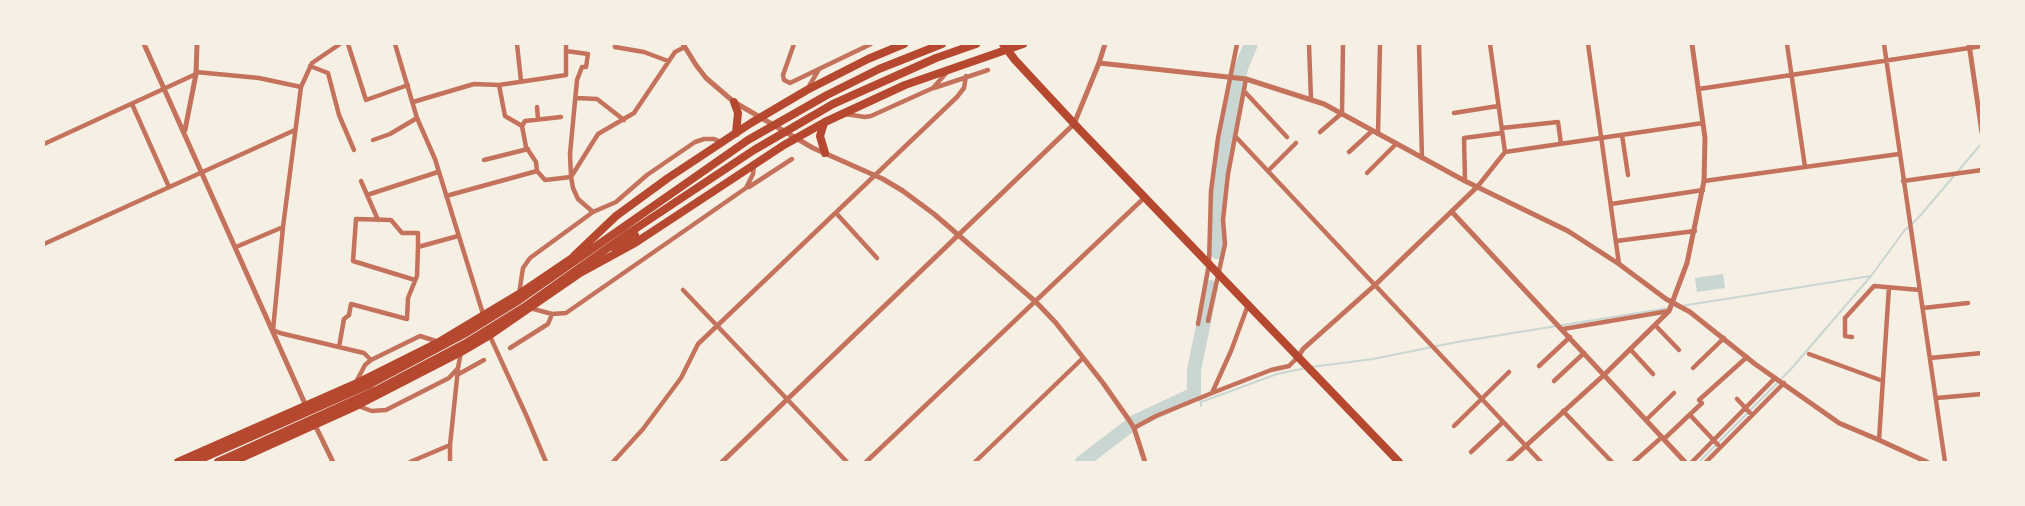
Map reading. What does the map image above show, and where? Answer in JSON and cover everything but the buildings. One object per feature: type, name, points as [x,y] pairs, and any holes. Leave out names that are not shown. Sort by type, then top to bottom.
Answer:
[{"type":"highway","points":[[570,259],[616,216],[721,142],[807,90],[868,59],[904,44]]},
{"type":"highway","points":[[194,462],[370,384],[464,334],[519,300],[748,140],[827,95],[879,69],[942,44]]},
{"type":"highway","points":[[218,462],[377,390],[468,342],[523,308],[629,233],[754,150],[833,104],[936,58],[976,44]]},
{"type":"highway","points":[[580,273],[635,243],[796,138],[825,122],[904,85],[1005,46],[1023,44]]},
{"type":"highway","points":[[1005,46],[1015,60],[1144,198],[1399,462]]},
{"type":"highway","points":[[734,102],[738,113],[736,133]]},
{"type":"highway","points":[[825,122],[820,136],[825,153]]},
{"type":"highway","points":[[178,462],[355,384],[439,342],[519,294],[623,222]]},
{"type":"highway","points":[[232,462],[356,406],[460,352],[490,335],[635,235]]},
{"type":"street","points":[[144,44],[333,462]]},
{"type":"street","points":[[184,132],[196,74],[197,44]]},
{"type":"street","points":[[273,330],[283,227],[301,87],[312,63],[340,44]]},
{"type":"street","points":[[348,44],[366,100],[408,85]]},
{"type":"street","points":[[395,44],[417,118],[438,172],[490,335],[546,462]]},
{"type":"street","points":[[517,44],[520,81]]},
{"type":"street","points":[[413,102],[474,84],[499,85],[566,75],[566,44]]},
{"type":"street","points":[[615,44],[615,47],[644,52],[668,61]]},
{"type":"street","points":[[794,44],[783,75],[784,80],[790,83],[871,44]]},
{"type":"street","points":[[722,462],[1074,124],[1105,44]]},
{"type":"street","points":[[1198,324],[1209,264],[1211,191],[1218,138],[1237,44]]},
{"type":"street","points":[[1309,44],[1311,100]]},
{"type":"street","points":[[1320,132],[1342,113],[1343,44]]},
{"type":"street","points":[[1349,152],[1375,132],[1380,44]]},
{"type":"street","points":[[1419,44],[1422,158]]},
{"type":"street","points":[[1490,44],[1505,152]]},
{"type":"street","points":[[1588,44],[1619,264]]},
{"type":"street","points":[[1508,462],[1604,375],[1669,310],[1673,303],[1687,263],[1704,181],[1706,138],[1692,44]]},
{"type":"street","points":[[1787,44],[1805,167]]},
{"type":"street","points":[[1884,44],[1945,462]]},
{"type":"street","points":[[571,177],[598,134],[634,113],[668,61],[684,45],[706,78],[734,102],[796,138],[875,175],[918,201],[1036,302],[1056,323],[1129,420],[1134,428],[1145,462]]},
{"type":"street","points":[[1699,89],[1969,45],[1982,46]]},
{"type":"street","points":[[1969,45],[1982,133]]},
{"type":"street","points":[[566,51],[588,54],[586,67],[582,68],[578,80],[570,154],[573,188],[578,199],[593,212]]},
{"type":"street","points":[[1099,63],[1246,80],[1311,100],[1342,113],[1465,181],[1568,231],[1685,309],[1818,410],[1839,423],[1927,462]]},
{"type":"street","points":[[310,66],[328,73],[339,115],[354,150]]},
{"type":"street","points":[[933,88],[952,67]]},
{"type":"street","points":[[807,90],[819,69]]},
{"type":"street","points":[[841,114],[865,117],[933,88],[988,70]]},
{"type":"street","points":[[44,144],[196,74],[259,78],[301,87]]},
{"type":"street","points":[[613,462],[643,429],[681,378],[698,344],[964,88],[966,76]]},
{"type":"street","points":[[1208,321],[1225,244],[1223,220],[1228,174],[1246,80]]},
{"type":"street","points":[[499,85],[505,116],[522,126],[528,149],[536,162],[537,171],[545,180],[571,177]]},
{"type":"street","points":[[1244,91],[1287,137]]},
{"type":"street","points":[[577,98],[597,99],[624,120]]},
{"type":"street","points":[[132,104],[170,187]]},
{"type":"street","points":[[537,106],[538,119]]},
{"type":"street","points":[[1454,113],[1498,106]]},
{"type":"street","points":[[522,126],[525,121],[561,117]]},
{"type":"street","points":[[374,140],[390,134],[417,118]]},
{"type":"street","points":[[1465,181],[1464,138],[1558,122],[1561,144]]},
{"type":"street","points":[[1134,428],[1156,416],[1212,393],[1271,370],[1289,366],[1303,350],[1452,212],[1478,186],[1505,152],[1703,123]]},
{"type":"street","points":[[44,244],[295,130]]},
{"type":"street","points":[[1622,135],[1628,175]]},
{"type":"street","points":[[1235,136],[1541,462]]},
{"type":"street","points":[[519,294],[523,268],[530,258],[593,212],[616,202],[646,175],[695,142],[714,139],[721,142]]},
{"type":"street","points":[[1268,171],[1296,143]]},
{"type":"street","points":[[1367,173],[1396,144]]},
{"type":"street","points":[[484,160],[528,149]]},
{"type":"street","points":[[1704,181],[1899,154]]},
{"type":"street","points":[[530,308],[552,314],[566,313],[746,188],[792,159]]},
{"type":"street","points":[[746,188],[753,174],[754,165]]},
{"type":"street","points":[[1903,181],[1982,170]]},
{"type":"street","points":[[446,196],[537,171]]},
{"type":"street","points":[[367,195],[438,172]]},
{"type":"street","points":[[361,181],[378,220]]},
{"type":"street","points":[[1611,204],[1703,190]]},
{"type":"street","points":[[866,462],[1144,198]]},
{"type":"street","points":[[1452,212],[1685,462]]},
{"type":"street","points":[[836,213],[877,258]]},
{"type":"street","points":[[339,347],[344,319],[348,315],[351,304],[407,319],[408,298],[417,276],[418,233],[402,233],[391,220],[356,219],[353,261],[415,280]]},
{"type":"street","points":[[236,247],[283,227]]},
{"type":"street","points":[[1616,241],[1695,231]]},
{"type":"street","points":[[418,247],[458,236]]},
{"type":"street","points":[[1852,337],[1845,336],[1845,318],[1874,286],[1920,291]]},
{"type":"street","points":[[1879,440],[1889,287]]},
{"type":"street","points":[[683,290],[847,462]]},
{"type":"street","points":[[1923,308],[1968,303]]},
{"type":"street","points":[[1212,393],[1248,305]]},
{"type":"street","points":[[1563,329],[1669,310]]},
{"type":"street","points":[[510,348],[548,324],[552,314]]},
{"type":"street","points":[[1654,325],[1679,350]]},
{"type":"street","points":[[273,330],[364,353],[370,360]]},
{"type":"street","points":[[355,384],[370,360],[420,336],[439,342]]},
{"type":"street","points":[[1539,366],[1570,337]]},
{"type":"street","points":[[1693,368],[1724,338]]},
{"type":"street","points":[[1630,349],[1653,374]]},
{"type":"street","points":[[450,462],[460,352]]},
{"type":"street","points":[[1554,381],[1584,353]]},
{"type":"street","points":[[1930,358],[1982,353]]},
{"type":"street","points":[[1809,354],[1883,381]]},
{"type":"street","points":[[1634,462],[1690,415],[1701,401],[1747,357]]},
{"type":"street","points":[[975,462],[1083,358]]},
{"type":"street","points":[[356,406],[372,411],[386,410],[449,378],[458,371],[484,360]]},
{"type":"street","points":[[1454,426],[1509,372]]},
{"type":"street","points":[[1692,462],[1776,378]]},
{"type":"street","points":[[1706,462],[1784,383]]},
{"type":"street","points":[[1646,420],[1674,393]]},
{"type":"street","points":[[1936,398],[1982,394]]},
{"type":"street","points":[[1737,399],[1751,415]]},
{"type":"street","points":[[1563,411],[1612,462]]},
{"type":"street","points":[[1690,415],[1720,447]]},
{"type":"street","points":[[1471,452],[1503,422]]},
{"type":"street","points":[[1727,427],[1734,433]]},
{"type":"street","points":[[410,462],[450,445]]},
{"type":"shaded area","points":[[1723,274],[1725,288],[1697,292],[1695,278]]},
{"type":"waterway","points":[[1217,252],[1219,197],[1226,139],[1241,68],[1251,44]]},
{"type":"waterway","points":[[1699,462],[1791,369],[1871,276],[1904,231],[1919,217],[1982,143]]},
{"type":"waterway","points":[[1681,306],[1871,276]]},
{"type":"waterway","points":[[1082,462],[1136,421],[1194,394],[1194,370],[1211,287]]},
{"type":"waterway","points":[[1311,367],[1373,359],[1457,342],[1669,308]]},
{"type":"waterway","points":[[1201,402],[1277,374],[1306,368]]},
{"type":"waterway","points":[[1194,394],[1201,402],[1201,406]]}]
